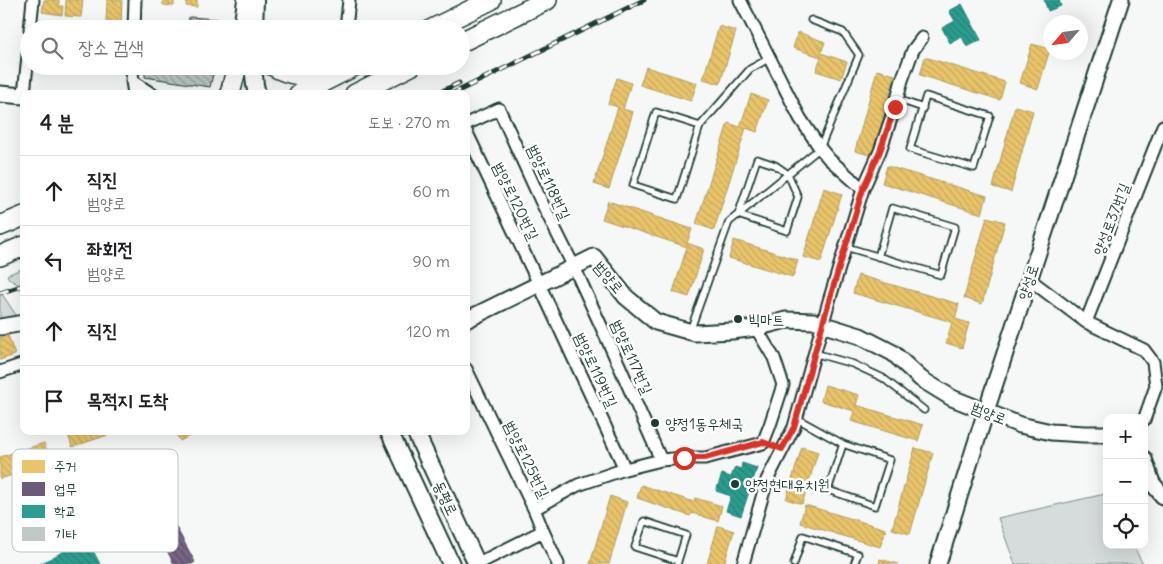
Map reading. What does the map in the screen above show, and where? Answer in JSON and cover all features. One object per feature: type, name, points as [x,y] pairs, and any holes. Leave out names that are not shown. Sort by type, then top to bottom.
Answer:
[{"type":"main road","points":[[243,20],[246,0]]},
{"type":"main road","points":[[254,20],[255,0]]},
{"type":"main road","points":[[450,20],[491,0]]},
{"type":"main road","points":[[470,38],[547,0]]},
{"type":"main road","points":[[231,90],[235,75]]},
{"type":"main road","points":[[238,75],[239,90]]},
{"type":"main road","points":[[254,75],[256,90]]},
{"type":"main road","points":[[299,75],[312,75]]},
{"type":"main road","points":[[306,90],[335,75]]},
{"type":"main road","points":[[363,90],[393,75]]},
{"type":"main road","points":[[0,226],[20,218]]},
{"type":"main road","points":[[0,256],[20,248]]},
{"type":"main road","name":"동평로","points":[[391,435],[452,564]]},
{"type":"main road","name":"동평로","points":[[417,435],[477,564]]},
{"type":"street","points":[[31,20],[33,0]]},
{"type":"street","points":[[134,20],[135,0]]},
{"type":"street","points":[[347,20],[349,0]]},
{"type":"street","points":[[740,0],[800,118],[829,159],[863,189]]},
{"type":"street","name":"양성로","points":[[938,564],[986,411],[1121,0]]},
{"type":"street","points":[[743,564],[767,480],[794,427],[863,189],[880,151],[913,50],[922,38]]},
{"type":"street","points":[[25,90],[26,75]]},
{"type":"street","points":[[132,75],[133,90]]},
{"type":"street","points":[[132,80],[146,90]]},
{"type":"street","points":[[0,94],[20,95]]},
{"type":"street","name":"범양로118번길","points":[[470,122],[499,109],[541,201],[574,267]]},
{"type":"street","name":"양성로37번길","points":[[1086,322],[1163,126]]},
{"type":"street","name":"범양로120번길","points":[[470,139],[539,284]]},
{"type":"street","name":"범양로","points":[[470,318],[594,257],[626,297],[656,322],[695,333],[756,328],[786,320],[814,321]]},
{"type":"street","name":"범양로117번길","points":[[574,267],[661,460]]},
{"type":"street","points":[[1029,279],[1086,322],[1144,350],[1153,362],[1160,382],[1147,414]]},
{"type":"street","name":"범양로119번길","points":[[539,284],[625,469]]},
{"type":"street","points":[[0,327],[20,324]]},
{"type":"street","name":"범양로","points":[[831,327],[860,336],[892,353],[921,379],[952,398],[1020,425],[1051,432],[1103,434]]},
{"type":"street","points":[[756,328],[774,358],[783,385],[763,442]]},
{"type":"street","points":[[0,372],[20,365]]},
{"type":"street","name":"범양로125번길","points":[[470,377],[534,509],[558,564]]},
{"type":"street","points":[[534,509],[578,485],[625,469],[661,460],[705,458],[763,442],[782,449]]},
{"type":"street","points":[[1148,472],[1152,484],[1163,496]]},
{"type":"street","points":[[477,564],[542,531]]},
{"type":"lane","points":[[690,331],[729,222],[820,148],[859,55],[843,32],[810,20]]},
{"type":"lane","points":[[700,126],[656,112],[633,185],[677,199],[700,126],[750,69],[770,58]]},
{"type":"lane","points":[[926,96],[990,116],[974,168],[910,148],[923,108],[926,96]]},
{"type":"lane","points":[[898,99],[923,108]]},
{"type":"lane","points":[[757,159],[775,165],[788,174],[798,197],[786,231],[738,214],[757,159]]},
{"type":"lane","points":[[846,247],[878,257],[941,275],[955,227],[892,208],[878,257]]},
{"type":"lane","points":[[814,353],[853,364],[883,378],[924,410]]},
{"type":"lane","points":[[796,418],[843,444],[890,460],[875,506],[828,490],[843,444]]},
{"type":"lane","points":[[644,521],[686,535],[678,562],[636,547],[644,521]]},
{"type":"lane","points":[[794,564],[803,536],[858,554],[854,564]]},
{"type":"shaded area","points":[[20,270],[20,286],[9,279],[7,275]]},
{"type":"shaded area","points":[[0,291],[18,318],[0,322]]},
{"type":"shaded area","points":[[1103,494],[1103,549],[1135,549],[1143,564],[1015,564],[998,518]]},
{"type":"building: 주거","points":[[44,0],[59,0],[59,6],[63,6],[62,15],[42,12]]},
{"type":"building: 주거","points":[[66,0],[83,0],[81,17],[65,16]]},
{"type":"building: 주거","points":[[107,0],[122,0],[121,20],[106,20]]},
{"type":"building: 주거","points":[[163,0],[174,0],[174,6],[163,5]]},
{"type":"building: 주거","points":[[187,0],[197,0],[197,7],[186,6]]},
{"type":"building: 주거","points":[[719,26],[736,31],[720,84],[703,79]]},
{"type":"building: 주거","points":[[798,32],[825,42],[821,53],[847,62],[841,79],[816,71],[821,57],[793,48]]},
{"type":"building: 주거","points":[[1032,44],[1043,47],[1043,60],[1047,60],[1038,89],[1020,83]]},
{"type":"building: 주거","points":[[925,57],[1005,82],[1000,100],[920,75]]},
{"type":"building: 주거","points":[[646,67],[697,83],[691,101],[640,85]]},
{"type":"building: 주거","points":[[877,70],[895,75],[873,156],[855,151]]},
{"type":"building: 주거","points":[[617,78],[631,83],[623,109],[633,112],[609,189],[594,184],[618,107],[608,104]]},
{"type":"building: 주거","points":[[751,94],[768,100],[757,132],[746,128],[714,230],[696,224],[728,123],[740,127]]},
{"type":"building: 주거","points":[[1015,106],[1033,111],[1011,192],[993,187]]},
{"type":"building: 주거","points":[[887,166],[987,196],[982,214],[882,183]]},
{"type":"building: 주거","points":[[824,188],[842,194],[821,262],[803,257]]},
{"type":"building: 주거","points":[[608,201],[692,229],[687,243],[704,249],[689,297],[673,292],[687,247],[602,219]]},
{"type":"building: 주거","points":[[987,217],[1005,222],[982,304],[964,298]]},
{"type":"building: 주거","points":[[734,240],[798,260],[793,277],[729,258]]},
{"type":"building: 주거","points":[[858,275],[959,304],[955,319],[969,323],[962,348],[946,343],[952,322],[853,293]]},
{"type":"building: 주거","points":[[8,335],[15,355],[0,360],[0,338]]},
{"type":"building: 주거","points":[[825,385],[859,395],[856,405],[923,425],[918,441],[851,421],[854,411],[821,401]]},
{"type":"building: 주거","points":[[68,435],[108,435],[72,447]]},
{"type":"building: 주거","points":[[177,435],[191,435],[180,441]]},
{"type":"building: 주거","points":[[44,443],[46,449],[25,449]]},
{"type":"building: 주거","points":[[802,447],[818,452],[802,504],[786,499]]},
{"type":"building: 주거","points":[[915,448],[933,453],[910,534],[892,529]]},
{"type":"building: 주거","points":[[12,453],[12,475],[0,479],[0,457]]},
{"type":"building: 주거","points":[[641,485],[694,502],[695,498],[722,506],[718,521],[692,513],[690,516],[637,498]]},
{"type":"building: 주거","points":[[610,496],[627,502],[609,564],[590,564]]},
{"type":"building: 주거","points":[[805,505],[886,529],[880,547],[800,523]]},
{"type":"building: 주거","points":[[718,526],[734,531],[724,564],[707,564]]},
{"type":"building: 주거","points":[[880,559],[898,564],[879,564]]},
{"type":"building: 업무","points":[[178,531],[195,562],[192,564],[174,564],[168,552],[178,552]]},
{"type":"building: 학교","points":[[1044,0],[1059,0],[1061,6],[1048,11]]},
{"type":"building: 학교","points":[[962,4],[981,40],[967,47],[962,37],[950,43],[942,28],[955,21],[949,11]]},
{"type":"building: 학교","name":"양정현대유치원","points":[[742,463],[757,468],[741,516],[726,511],[731,496],[716,491],[722,474],[731,477],[735,467],[741,469]]},
{"type":"building: 학교","points":[[63,552],[94,552],[100,564],[40,564]]},
{"type":"building: 기타","points":[[189,17],[218,19],[218,20],[189,20]]},
{"type":"building: 기타","points":[[145,75],[213,75],[210,87],[145,77]]},
{"type":"railway","points":[[460,90],[644,0]]},
{"type":"railway","points":[[444,90],[459,83]]},
{"type":"railway","points":[[0,293],[20,286]]},
{"type":"place","name":"빅마트","points":[[738,319]]},
{"type":"place","name":"양정1동우체국","points":[[655,423]]},
{"type":"place","name":"양정현대유치원","points":[[735,484]]},
{"type":"route","points":[[684,458],[705,458],[763,442],[782,449],[794,427],[863,189],[880,151],[895,107]]}]
